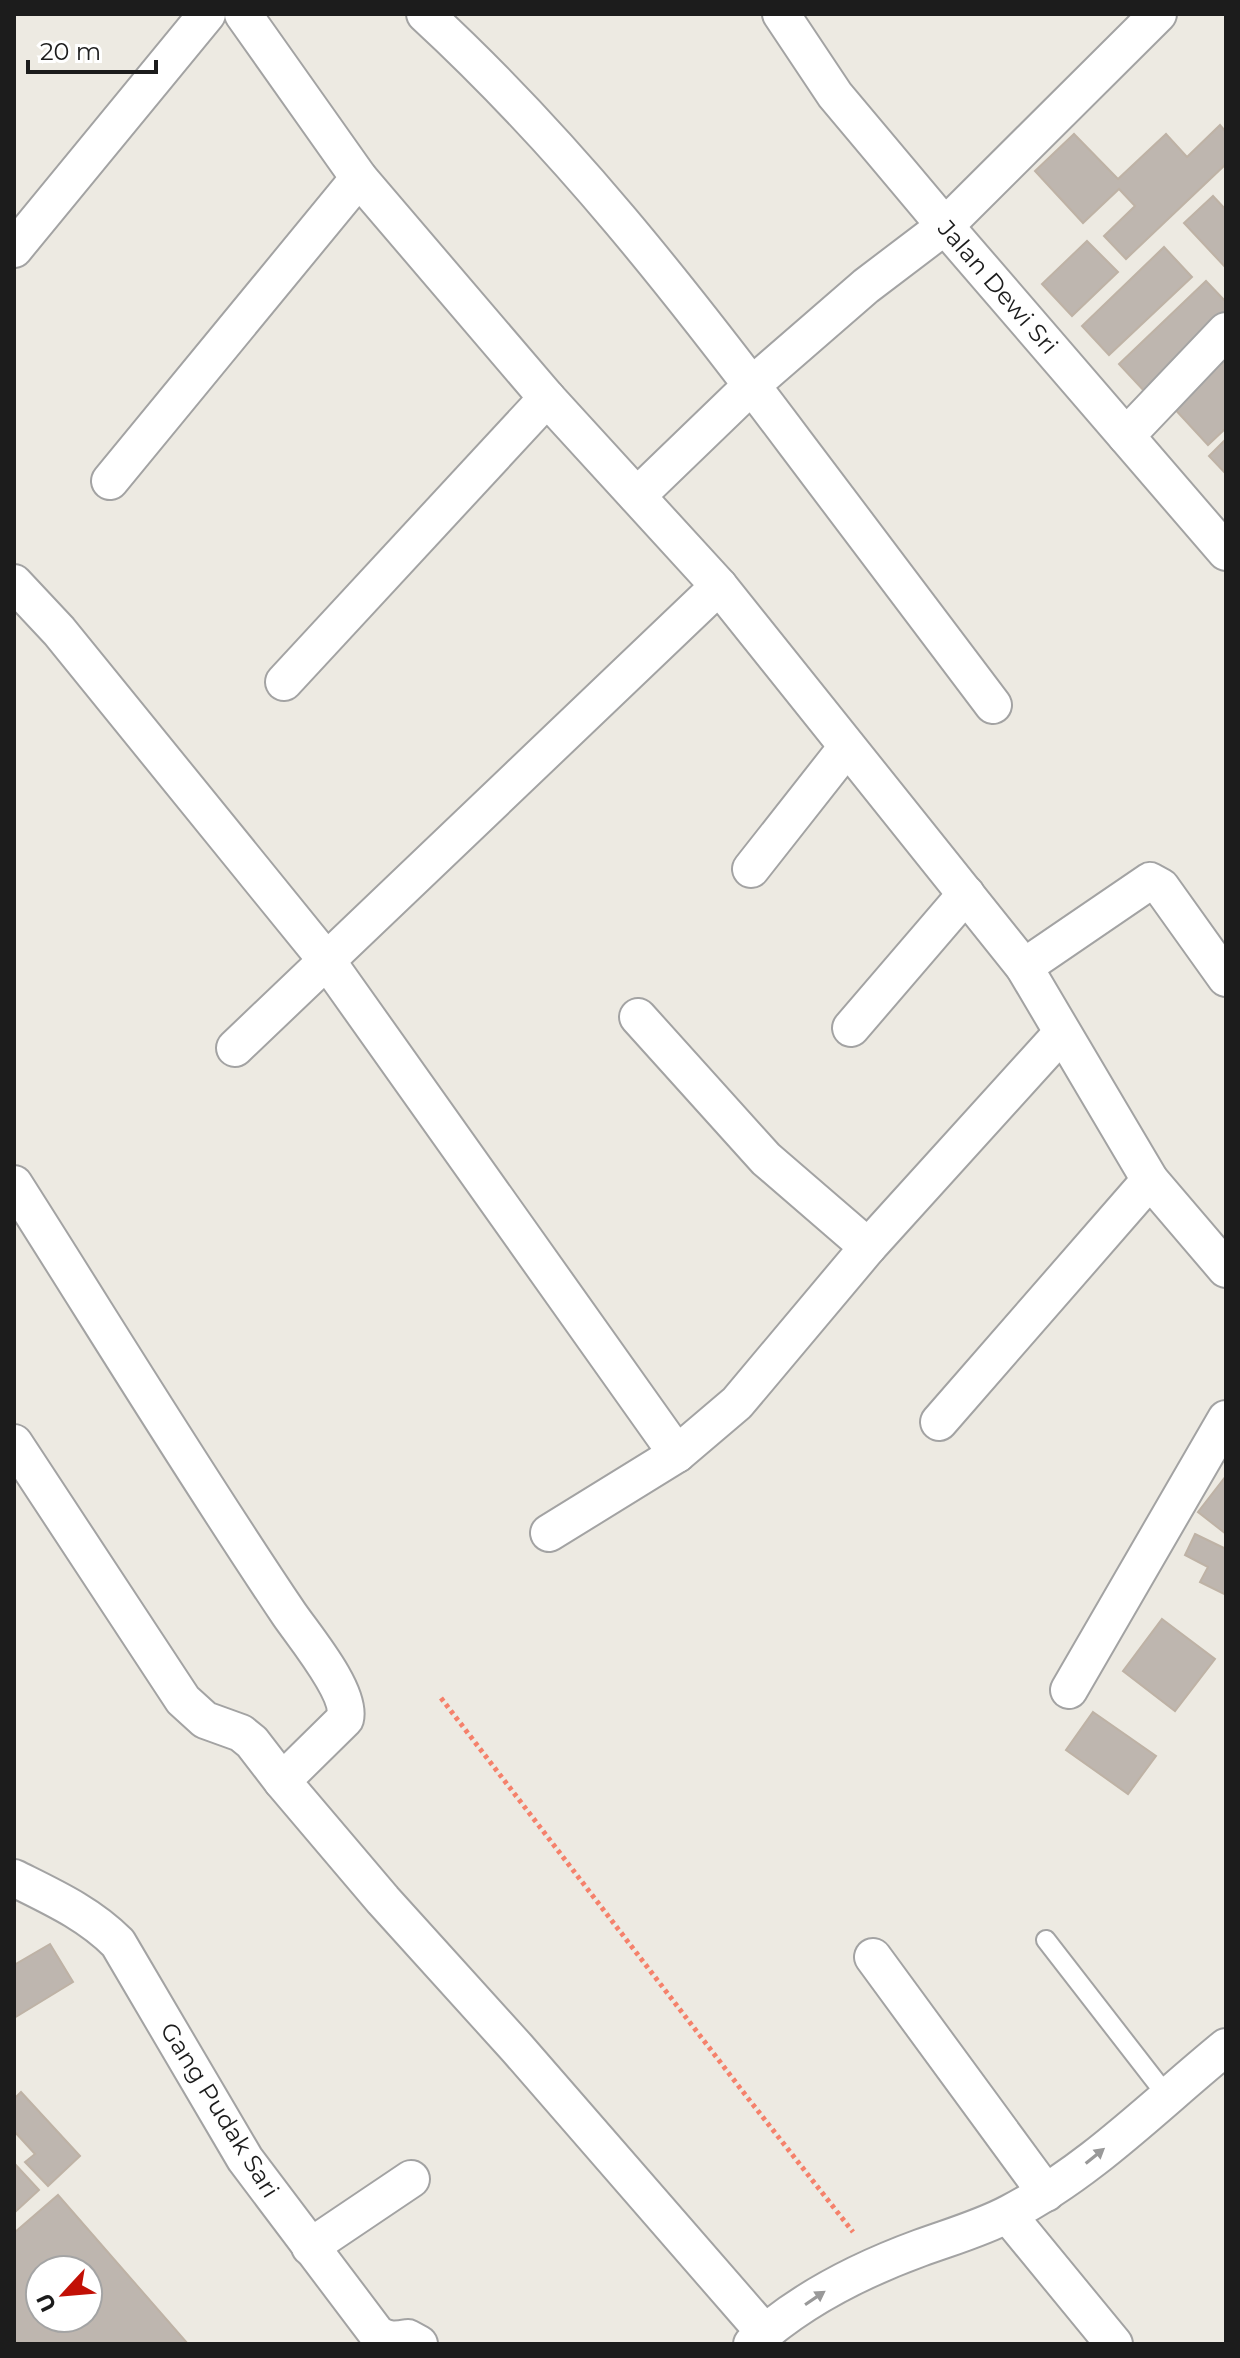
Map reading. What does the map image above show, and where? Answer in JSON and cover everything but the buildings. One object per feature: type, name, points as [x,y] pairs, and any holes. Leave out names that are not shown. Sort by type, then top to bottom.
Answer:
[{"type":"street","points":[[14,249],[207,14]]},
{"type":"street","points":[[243,14],[359,178],[547,398],[719,586],[1024,967],[1150,1180],[1226,1269]]},
{"type":"street","points":[[425,14],[575,165],[657,263],[993,705]]},
{"type":"street","name":"Jalan Dewi Sri","points":[[781,14],[835,95],[1226,552]]},
{"type":"street","points":[[637,496],[752,385],[866,286],[945,226],[1158,14]]},
{"type":"street","points":[[110,481],[359,178]]},
{"type":"street","points":[[1126,436],[1226,331]]},
{"type":"street","points":[[284,682],[547,398]]},
{"type":"street","points":[[14,583],[59,631],[327,961],[677,1454]]},
{"type":"street","points":[[235,1048],[719,586]]},
{"type":"street","points":[[751,869],[847,747]]},
{"type":"street","points":[[1024,967],[1150,881],[1161,887],[1226,978]]},
{"type":"street","points":[[851,1028],[966,894]]},
{"type":"street","points":[[638,1017],[766,1159],[868,1247]]},
{"type":"street","points":[[549,1533],[677,1454],[737,1403],[868,1247],[1062,1033]]},
{"type":"street","points":[[939,1422],[1150,1180]]},
{"type":"street","points":[[14,1184],[341,1695],[345,1719],[282,1781]]},
{"type":"street","points":[[1069,1690],[1226,1419]]},
{"type":"street","points":[[14,1443],[183,1700],[205,1720],[241,1733],[383,1900],[517,2048],[758,2338],[823,2292],[879,2264],[1008,2215],[1046,2193],[1218,2059]]},
{"type":"street","name":"Gang Pudak Sari","points":[[14,1878],[79,1911],[118,1943],[245,2159],[310,2247],[377,2334],[394,2341],[408,2338],[419,2344]]},
{"type":"street","points":[[873,1957],[1046,2193]]},
{"type":"street","points":[[310,2247],[411,2179]]},
{"type":"street","points":[[1008,2215],[1114,2344]]},
{"type":"lane","points":[[1046,1940],[1167,2096]]},
{"type":"path","points":[[441,1698],[879,2264]]}]
